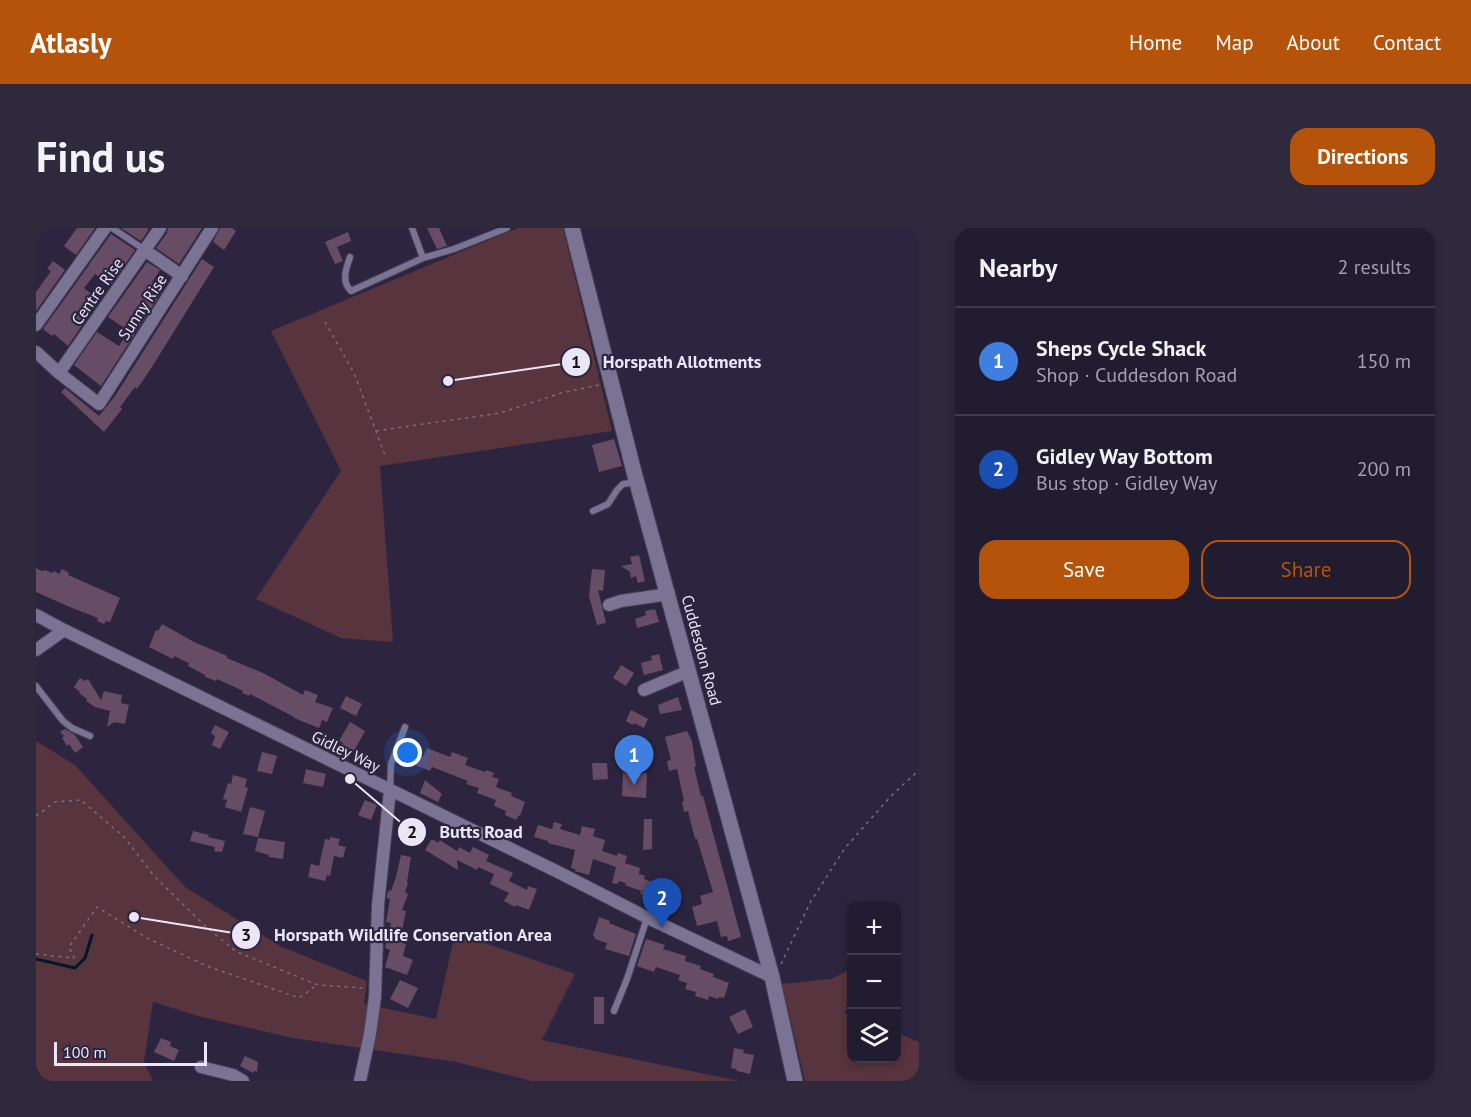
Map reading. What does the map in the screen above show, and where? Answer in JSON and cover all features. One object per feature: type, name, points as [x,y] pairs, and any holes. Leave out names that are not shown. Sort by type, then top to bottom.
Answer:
[{"type":"street","points":[[36,325],[105,228]]},
{"type":"street","name":"Centre Rise","points":[[59,373],[160,228]]},
{"type":"street","name":"Sunny Rise","points":[[59,373],[99,404],[212,228]]},
{"type":"street","name":"Cuddesdon Road","points":[[572,228],[637,481],[772,977],[795,1081]]},
{"type":"street","points":[[146,251],[182,276]]},
{"type":"street","points":[[36,352],[59,373]]},
{"type":"street","points":[[616,598],[669,594]]},
{"type":"street","name":"Gidley Way","points":[[36,615],[772,977]]},
{"type":"street","points":[[36,650],[64,630]]},
{"type":"street","points":[[644,690],[689,671]]},
{"type":"street","points":[[360,1081],[376,993],[378,905],[390,790]]},
{"type":"street","points":[[201,1067],[233,1075],[243,1081]]},
{"type":"lane","points":[[112,228],[146,251]]},
{"type":"lane","points":[[412,228],[423,258]]},
{"type":"lane","points":[[350,257],[345,276],[351,291],[423,258],[454,249],[507,228]]},
{"type":"lane","points":[[593,512],[608,504],[623,484],[637,481]]},
{"type":"lane","points":[[36,686],[63,721],[90,736]]},
{"type":"lane","points":[[390,790],[391,764],[405,727]]},
{"type":"lane","points":[[614,1011],[648,918]]},
{"type":"path","points":[[325,322],[354,373],[386,458]]},
{"type":"path","points":[[376,431],[500,413],[561,393],[611,383]]},
{"type":"path","points":[[772,977],[779,970],[811,901],[845,848],[892,795],[919,770]]},
{"type":"path","points":[[36,816],[55,802],[81,800],[124,837],[154,876],[203,924],[235,951],[318,985],[376,993]]},
{"type":"path","points":[[36,954],[74,958],[69,947],[97,907],[147,938],[217,969],[298,998],[318,985]]},
{"type":"shaded area","points":[[518,228],[563,228],[612,431],[380,466],[393,642],[341,638],[256,599],[341,471],[271,331]]},
{"type":"shaded area","points":[[36,741],[75,765],[185,887],[280,946],[367,981],[364,1004],[436,1019],[455,933],[575,974],[542,1040],[739,1081],[532,1081],[456,1062],[293,1038],[198,1016],[153,1002],[144,1062],[153,1081],[36,1081]]},
{"type":"shaded area","points":[[847,971],[845,1013],[847,1014],[847,1063],[901,1063],[901,1035],[919,1042],[919,1081],[805,1081],[782,984],[831,979]]},
{"type":"building","points":[[77,228],[95,228],[76,255],[64,246]]},
{"type":"building","points":[[121,228],[147,228],[149,229],[141,241]]},
{"type":"building","points":[[168,228],[202,228],[179,264],[156,248]]},
{"type":"building","points":[[220,228],[232,228],[236,231],[224,250],[213,242]]},
{"type":"building","points":[[427,228],[439,228],[447,246],[437,249]]},
{"type":"building","points":[[348,232],[351,241],[337,247],[343,261],[335,264],[325,242]]},
{"type":"building","points":[[111,234],[135,250],[110,286],[95,274],[84,288],[99,300],[68,346],[54,334],[52,336],[43,329]]},
{"type":"building","points":[[202,259],[214,267],[150,370],[137,389],[135,387],[120,407],[122,409],[104,432],[61,392],[65,388],[99,416],[115,396]]},
{"type":"building","points":[[53,261],[65,270],[36,311],[36,292],[51,271],[47,269]]},
{"type":"building","points":[[147,262],[160,270],[152,282],[163,290],[101,386],[74,365],[97,332],[119,346],[129,331],[108,317]]},
{"type":"building","points":[[614,439],[622,466],[599,472],[592,445]]},
{"type":"building","points":[[639,555],[645,581],[638,583],[636,576],[631,578],[630,572],[621,566],[632,564],[630,557]]},
{"type":"building","points":[[36,568],[59,574],[62,569],[69,573],[68,575],[120,598],[110,622],[106,621],[104,624],[97,621],[98,618],[36,592]]},
{"type":"building","points":[[592,569],[605,570],[603,591],[598,590],[606,623],[597,625],[589,596]]},
{"type":"building","points":[[655,609],[659,622],[637,628],[635,619],[646,615],[645,611]]},
{"type":"building","points":[[162,624],[303,695],[305,690],[318,695],[315,702],[333,708],[327,722],[322,720],[319,728],[294,718],[250,694],[249,696],[242,693],[243,691],[217,679],[216,681],[205,677],[188,666],[189,663],[174,656],[173,659],[149,647],[156,630],[158,631]]},
{"type":"building","points":[[659,654],[663,670],[644,675],[641,663],[652,660],[651,656]]},
{"type":"building","points":[[621,665],[634,673],[626,686],[613,678]]},
{"type":"building","points":[[80,678],[85,681],[88,679],[101,700],[104,691],[122,695],[121,703],[129,705],[125,724],[114,722],[107,727],[110,711],[95,707],[86,701],[87,699],[74,687]]},
{"type":"building","points":[[346,696],[362,704],[356,716],[340,708]]},
{"type":"building","points":[[678,697],[682,710],[660,714],[658,705]]},
{"type":"building","points":[[631,710],[648,719],[644,728],[626,721]]},
{"type":"building","points":[[350,722],[365,731],[354,751],[339,741]]},
{"type":"building","points":[[215,725],[229,732],[220,749],[212,745],[215,736],[211,733]]},
{"type":"building","points":[[65,729],[75,735],[83,747],[75,753],[62,738],[64,736],[60,732]]},
{"type":"building","points":[[687,731],[692,741],[696,767],[694,767],[701,796],[703,796],[741,937],[728,941],[727,936],[721,937],[717,921],[697,926],[692,907],[702,904],[700,896],[713,892],[688,811],[684,812],[677,769],[669,771],[667,761],[671,760],[665,737]]},
{"type":"building","points":[[427,748],[450,757],[452,752],[468,758],[465,765],[494,773],[492,777],[499,779],[496,787],[512,793],[511,796],[525,802],[520,816],[516,820],[505,815],[506,811],[494,806],[496,800],[477,793],[479,788],[466,784],[468,781],[432,767],[430,771],[415,765],[419,755],[423,757]]},
{"type":"building","points":[[262,752],[277,756],[272,774],[257,771]]},
{"type":"building","points":[[592,763],[607,763],[608,779],[593,780]]},
{"type":"building","points":[[306,769],[326,774],[323,787],[303,783]]},
{"type":"building","points":[[623,772],[647,773],[646,798],[622,796]]},
{"type":"building","points":[[233,775],[247,779],[245,787],[248,788],[241,812],[225,807],[227,800],[223,799]]},
{"type":"building","points":[[425,780],[442,794],[438,802],[420,793]]},
{"type":"building","points":[[365,800],[377,805],[371,820],[358,815]]},
{"type":"building","points":[[250,807],[265,811],[258,837],[243,834]]},
{"type":"building","points":[[644,819],[652,819],[652,849],[643,850]]},
{"type":"building","points":[[554,822],[562,824],[560,829],[580,835],[582,826],[595,829],[593,836],[605,840],[602,851],[617,856],[618,853],[627,856],[625,863],[640,868],[639,874],[652,882],[649,897],[625,885],[626,883],[619,881],[617,884],[612,883],[616,867],[593,859],[589,875],[571,868],[575,850],[534,837],[538,825],[552,829]]},
{"type":"building","points":[[193,831],[225,841],[222,852],[214,851],[215,847],[190,841]]},
{"type":"building","points":[[330,837],[340,839],[338,845],[346,847],[343,858],[334,856],[330,876],[327,875],[325,881],[308,877],[311,864],[319,866],[325,839],[330,840]]},
{"type":"building","points":[[258,838],[285,842],[283,859],[269,857],[269,855],[255,851]]},
{"type":"building","points":[[431,840],[438,843],[440,840],[457,851],[459,847],[470,853],[473,847],[489,855],[486,861],[513,873],[509,881],[527,890],[528,886],[537,889],[529,910],[516,905],[515,907],[504,901],[509,893],[490,884],[494,874],[478,867],[477,870],[457,860],[458,870],[425,850]]},
{"type":"building","points":[[401,855],[411,857],[405,892],[408,894],[402,910],[406,911],[401,936],[404,937],[402,943],[406,944],[403,956],[413,960],[407,975],[385,967],[390,950],[385,948],[391,923],[386,922],[390,899],[387,895],[396,877]]},
{"type":"building","points":[[599,917],[636,934],[629,956],[605,949],[607,943],[595,939],[593,936]]},
{"type":"building","points":[[646,939],[665,945],[663,949],[686,956],[685,961],[701,966],[700,969],[714,974],[713,977],[729,983],[724,998],[709,996],[708,1000],[695,996],[696,992],[685,989],[687,983],[678,980],[680,975],[656,967],[654,972],[637,966]]},
{"type":"building","points":[[400,980],[418,988],[408,1008],[390,999]]},
{"type":"building","points":[[594,997],[604,997],[604,1024],[594,1024]]},
{"type":"building","points":[[745,1009],[753,1027],[738,1034],[729,1017]]},
{"type":"building","points":[[161,1038],[171,1042],[170,1046],[179,1050],[174,1061],[154,1052]]},
{"type":"building","points":[[734,1048],[754,1055],[750,1074],[731,1068]]},
{"type":"building","points":[[245,1056],[258,1062],[257,1072],[253,1073],[240,1066]]},
{"type":"waterway","points":[[36,959],[75,968],[85,958],[92,935]]},
{"type":"place","name":"Horspath Allotments","points":[[448,381]]},
{"type":"place","name":"Butts Road","points":[[350,779]]},
{"type":"place","name":"Sheps Cycle Shack","points":[[634,785]]},
{"type":"place","name":"Horspath Wildlife Conservation Area","points":[[134,917]]},
{"type":"place","name":"Gidley Way Bottom","points":[[662,928]]}]
